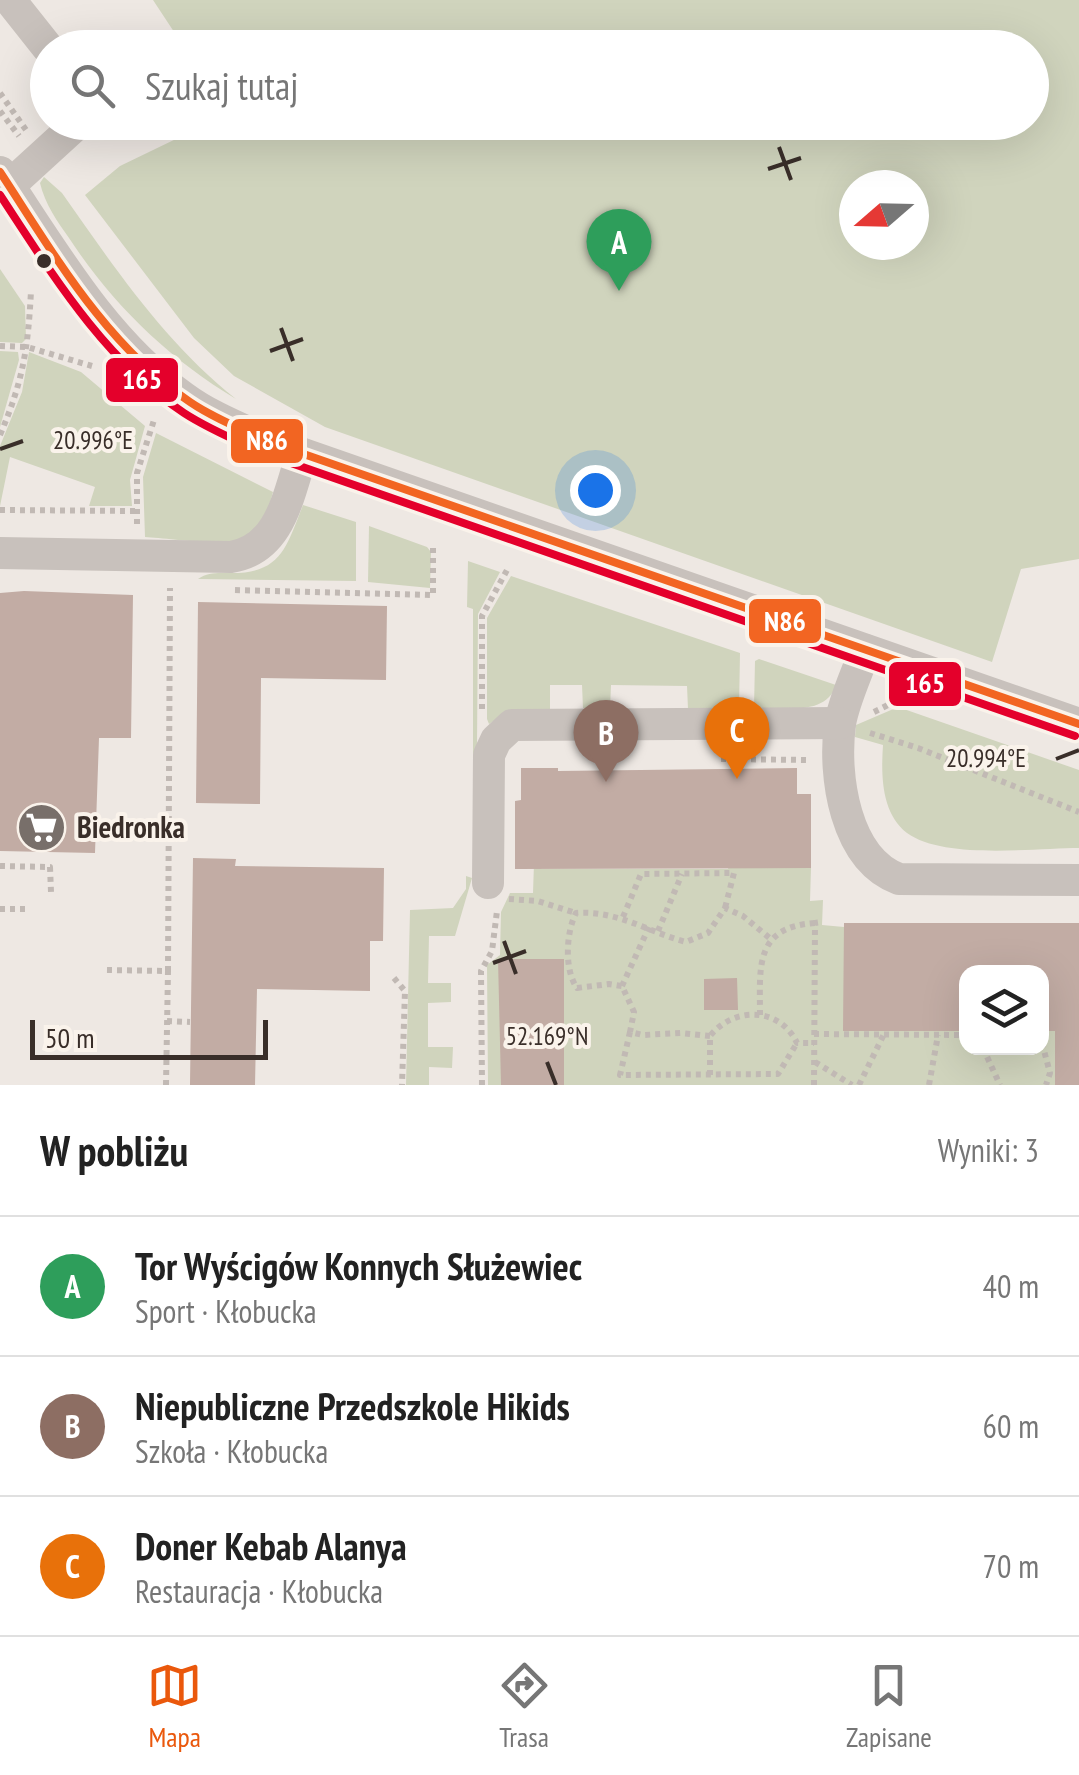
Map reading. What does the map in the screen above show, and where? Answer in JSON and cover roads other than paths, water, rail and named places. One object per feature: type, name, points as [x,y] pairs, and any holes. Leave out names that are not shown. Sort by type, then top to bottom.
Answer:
[{"type":"street","points":[[10,0],[34,30]]},
{"type":"street","points":[[56,140],[5,179],[79,290],[139,357],[180,395],[208,413],[302,454],[1079,724]]},
{"type":"street","points":[[0,553],[232,557],[250,554],[276,530],[302,454]]},
{"type":"street","points":[[865,650],[840,723],[840,761],[849,826],[862,852],[882,873],[899,879],[1079,880]]},
{"type":"street","points":[[499,888],[489,755],[496,740],[512,725],[840,723]]},
{"type":"place","name":"Tor Wyścigów Konnych Służewiec","points":[[619,291]]},
{"type":"place","name":"Doner Kebab Alanya","points":[[737,779]]},
{"type":"place","name":"Niepubliczne Przedszkole Hikids","points":[[606,782]]},
{"type":"place","name":"Biedronka","points":[[42,828]]}]
